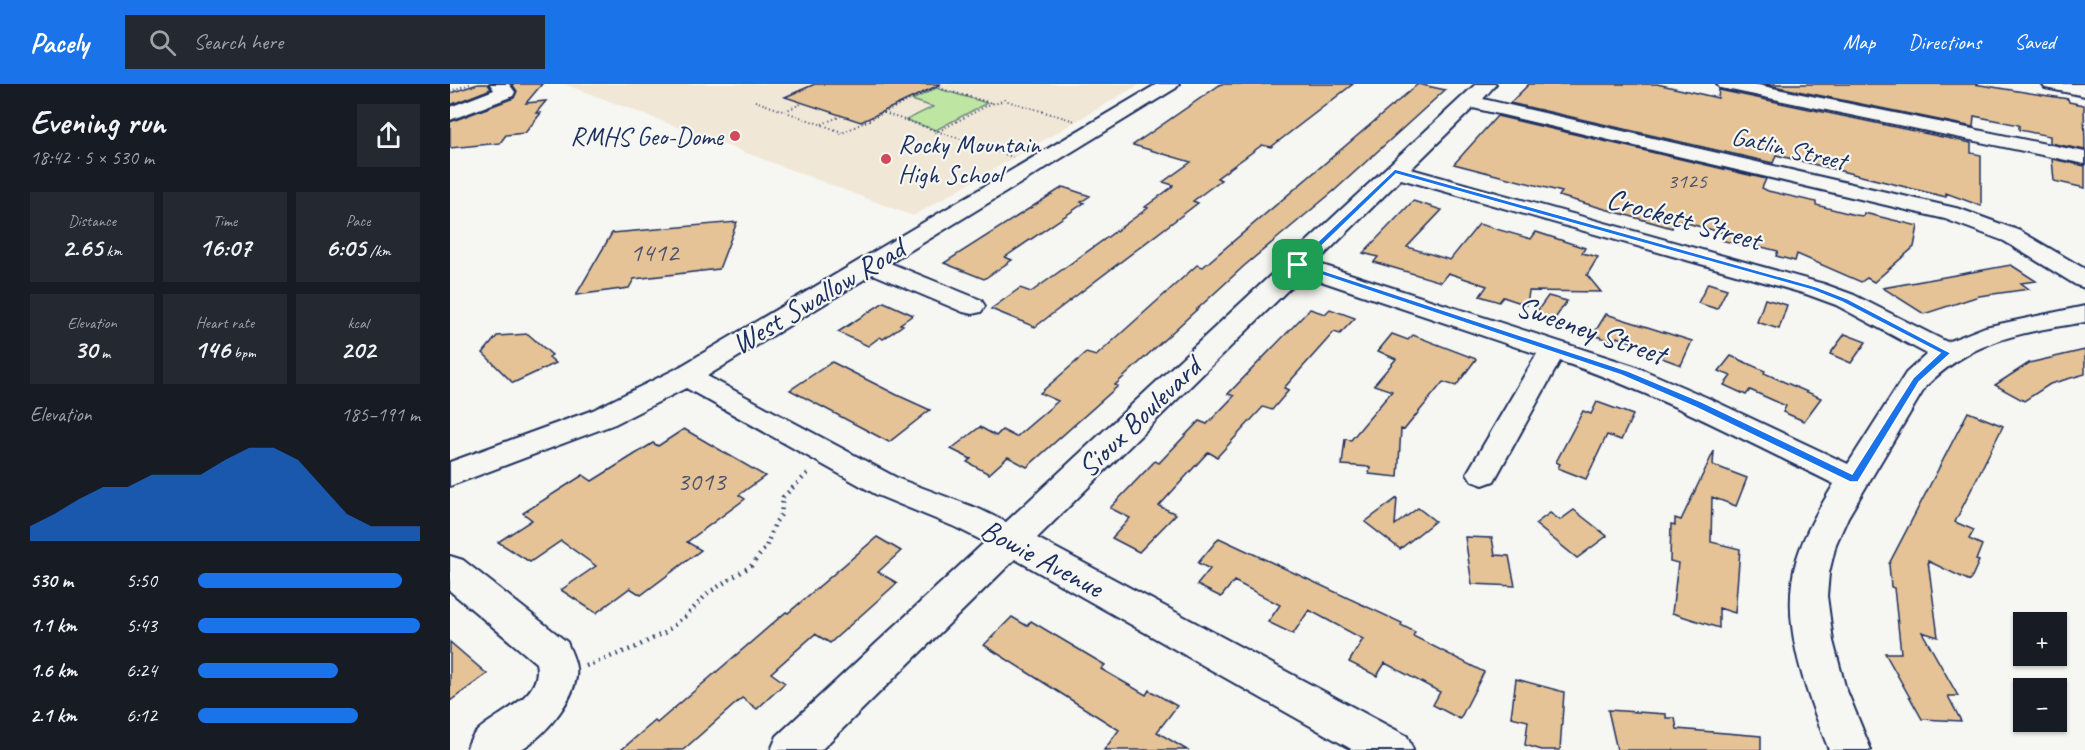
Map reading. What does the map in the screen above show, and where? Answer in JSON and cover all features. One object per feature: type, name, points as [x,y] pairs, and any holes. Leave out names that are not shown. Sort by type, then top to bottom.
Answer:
[{"type":"street","points":[[450,114],[506,92],[499,84]]},
{"type":"street","name":"West Swallow Road","points":[[450,474],[604,417],[686,376],[1170,84]]},
{"type":"street","points":[[1726,84],[2085,158]]},
{"type":"street","points":[[2051,84],[2085,90]]},
{"type":"street","name":"Sioux Boulevard","points":[[792,750],[1478,92]]},
{"type":"street","name":"Gatlin Street","points":[[1478,92],[1962,217],[2012,236],[2085,280]]},
{"type":"street","name":"Crockett Street","points":[[1395,171],[1815,289],[1845,300],[1946,353]]},
{"type":"street","points":[[870,264],[972,306]]},
{"type":"street","name":"Sweeney Street","points":[[1298,265],[1624,373],[1670,392],[1854,480]]},
{"type":"street","points":[[1850,750],[1824,682],[1816,653],[1810,608],[1811,573],[1822,534],[1916,380],[1946,353],[1978,337],[2009,327],[2085,314]]},
{"type":"street","points":[[1483,473],[1552,351]]},
{"type":"street","name":"Bowie Avenue","points":[[686,376],[888,488],[967,518],[1011,540],[1392,750]]},
{"type":"street","points":[[450,570],[553,654],[558,665],[557,679],[549,696],[535,712],[487,750]]},
{"type":"path","points":[[450,91],[470,84]]},
{"type":"path","points":[[755,101],[842,133],[936,87],[995,104],[1004,100],[1079,122]]},
{"type":"path","points":[[784,111],[803,103]]},
{"type":"path","points":[[936,133],[993,103]]},
{"type":"path","points":[[884,113],[1016,159]]},
{"type":"path","points":[[821,125],[841,116]]},
{"type":"path","points":[[580,668],[636,647],[664,633],[687,615],[708,593],[751,566],[766,547],[775,523],[781,515],[783,497],[809,472]]},
{"type":"shaded area","name":"Rocky Mountain High School","points":[[564,84],[1140,84],[913,216]]},
{"type":"green space","points":[[936,88],[987,103],[936,130],[906,120],[933,107],[912,100]]},
{"type":"building","points":[[478,84],[488,84],[491,89],[450,105],[450,93]]},
{"type":"building","points":[[512,84],[542,84],[526,103],[546,101],[536,113],[541,113],[525,133],[506,135],[500,143],[450,148],[450,122],[514,98],[517,91]]},
{"type":"building","points":[[815,84],[941,84],[861,122],[785,97]]},
{"type":"building","points":[[1221,84],[1353,84],[1271,147],[1262,145],[1217,178],[1221,180],[1193,201],[1198,203],[1035,327],[991,309],[1020,288],[1031,292],[1148,208],[1145,207],[1172,187],[1173,185],[1163,182],[1191,162],[1133,145]]},
{"type":"building","points":[[1418,84],[1445,90],[1335,190],[1244,266],[1115,385],[1118,386],[1027,467],[1008,457],[989,474],[967,462],[971,459],[951,449],[980,427],[996,436],[1002,430],[1016,437],[1058,401],[1040,393],[1086,353],[1096,356],[1197,265],[1203,267]]},
{"type":"building","points":[[1529,84],[1657,84],[1718,98],[1719,90],[1971,143],[1971,153],[1981,155],[1981,206],[1946,193],[1946,197],[1776,155],[1773,163],[1510,103]]},
{"type":"building","points":[[1764,84],[1974,84],[2068,99],[2069,102],[2084,105],[2085,150],[2050,143],[2050,136],[2019,130],[2019,125],[1974,116],[1973,127]]},
{"type":"building","points":[[1497,116],[1766,179],[1762,188],[1768,191],[1816,202],[1816,205],[1855,215],[1863,216],[1864,213],[1918,226],[1914,247],[1874,282],[1867,278],[1861,282],[1797,254],[1795,261],[1776,256],[1778,251],[1742,242],[1740,245],[1721,240],[1724,233],[1675,220],[1672,228],[1559,196],[1562,192],[1454,164]]},
{"type":"building","points":[[2052,159],[2085,166],[2085,188],[2054,181]]},
{"type":"building","points":[[1063,187],[1090,196],[1081,202],[1084,203],[1005,257],[1012,260],[984,279],[944,263]]},
{"type":"building","points":[[1413,201],[1442,210],[1407,247],[1450,260],[1479,224],[1531,239],[1536,232],[1585,248],[1582,253],[1598,257],[1587,275],[1601,292],[1529,291],[1527,305],[1503,297],[1499,302],[1480,296],[1487,286],[1448,273],[1441,282],[1374,262],[1378,257],[1363,253]]},
{"type":"building","points":[[737,222],[719,269],[634,279],[629,288],[576,295],[612,233]]},
{"type":"building","points":[[2011,265],[2036,281],[2021,283],[2029,289],[1979,296],[1924,314],[1883,288]]},
{"type":"building","points":[[1708,283],[1727,289],[1717,309],[1698,303]]},
{"type":"building","points":[[1548,296],[1567,301],[1554,320],[1535,314]]},
{"type":"building","points":[[1765,299],[1787,305],[1779,329],[1757,322]]},
{"type":"building","points":[[884,302],[913,315],[883,339],[880,337],[868,346],[838,332]]},
{"type":"building","points":[[1310,309],[1325,314],[1330,309],[1355,318],[1340,334],[1334,332],[1284,388],[1289,390],[1272,410],[1263,407],[1217,457],[1208,452],[1159,506],[1176,514],[1139,552],[1112,538],[1130,518],[1110,508],[1155,461],[1159,463],[1199,421],[1207,424],[1234,396],[1228,394]]},
{"type":"building","points":[[1606,314],[1692,341],[1681,365],[1662,358],[1664,353],[1617,337],[1615,342],[1593,335]]},
{"type":"building","points":[[528,334],[552,355],[549,357],[556,363],[513,383],[483,353],[497,336]]},
{"type":"building","points":[[1392,334],[1408,340],[1413,335],[1476,359],[1456,386],[1443,382],[1404,430],[1401,429],[1398,477],[1369,474],[1370,467],[1342,465],[1345,439],[1351,440],[1392,391],[1374,385],[1396,359],[1378,351]]},
{"type":"building","points":[[1845,334],[1866,342],[1851,363],[1830,354]]},
{"type":"building","points":[[2085,350],[2085,374],[2050,384],[2024,401],[1995,385],[2029,363]]},
{"type":"building","points":[[1731,356],[1821,398],[1804,421],[1783,412],[1786,406],[1750,390],[1746,395],[1724,385],[1731,376],[1719,371]]},
{"type":"building","points":[[832,362],[930,410],[889,442],[790,390]]},
{"type":"building","points":[[1597,402],[1633,415],[1621,440],[1607,435],[1586,479],[1558,468],[1560,464],[1556,462],[1583,411],[1591,414]]},
{"type":"building","points":[[1968,412],[2003,426],[1955,522],[1974,530],[1969,539],[1982,545],[1976,560],[1979,561],[1970,581],[1928,561],[1938,637],[1922,632],[1958,696],[1948,696],[1961,721],[1922,719],[1885,653],[1901,653],[1889,564]]},
{"type":"building","points":[[684,429],[765,476],[739,495],[745,499],[687,542],[701,550],[641,595],[630,588],[596,613],[561,590],[596,566],[561,541],[530,562],[498,542],[532,520],[523,513],[583,475],[592,481],[653,443],[658,446]]},
{"type":"building","points":[[1714,451],[1713,465],[1747,478],[1736,506],[1712,497],[1711,542],[1740,549],[1735,613],[1719,608],[1719,628],[1672,613],[1678,563],[1670,561],[1671,524],[1675,525],[1675,518],[1681,520]]},
{"type":"building","points":[[1397,498],[1395,525],[1418,508],[1435,521],[1400,549],[1365,522]]},
{"type":"building","points":[[1574,510],[1607,536],[1577,558],[1535,524],[1550,513],[1560,520]]},
{"type":"building","points":[[877,537],[901,551],[878,572],[897,583],[830,643],[815,634],[771,673],[785,683],[757,709],[742,698],[683,750],[621,750],[655,721],[657,723]]},
{"type":"building","points":[[1465,537],[1492,538],[1495,555],[1509,556],[1515,586],[1472,584]]},
{"type":"building","points":[[1219,538],[1402,623],[1401,625],[1415,632],[1413,636],[1484,672],[1460,719],[1433,705],[1440,692],[1385,663],[1377,676],[1349,662],[1363,639],[1309,610],[1293,634],[1268,622],[1280,605],[1234,581],[1221,597],[1197,585],[1210,569],[1198,563]]},
{"type":"building","points":[[1012,617],[1027,626],[1031,621],[1105,665],[1101,669],[1146,695],[1149,690],[1177,706],[1157,732],[1187,750],[1104,750],[1119,730],[984,645]]},
{"type":"building","points":[[450,642],[487,674],[450,701]]},
{"type":"building","points":[[1516,679],[1564,692],[1560,750],[1542,750],[1525,745],[1528,721],[1511,717]]},
{"type":"building","points":[[1608,710],[1666,714],[1666,718],[1675,718],[1677,729],[1761,736],[1761,750],[1617,750]]},
{"type":"place","name":"RMHS Geo-Dome","points":[[735,136]]},
{"type":"place","name":"Rocky Mountain High School","points":[[886,159]]},
{"type":"route","points":[[1395,171],[1815,289],[1845,300],[1946,353],[1926,368],[1916,380],[1854,480],[1698,405],[1624,373],[1298,265],[1395,171]]}]
